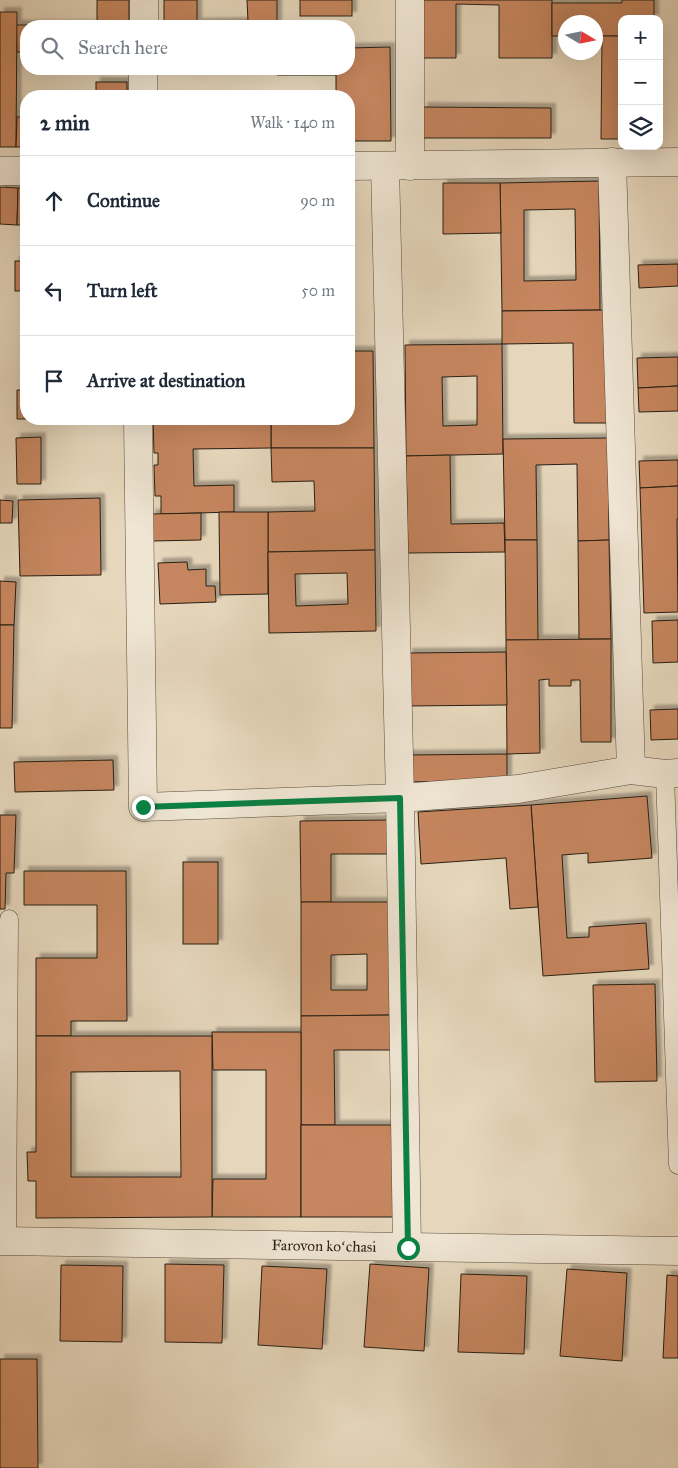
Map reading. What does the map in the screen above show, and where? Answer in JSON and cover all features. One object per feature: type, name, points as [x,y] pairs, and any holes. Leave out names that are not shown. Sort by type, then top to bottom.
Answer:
[{"type":"street","points":[[144,0],[144,20]]},
{"type":"street","points":[[408,1248],[400,798],[398,166],[410,0]]},
{"type":"street","points":[[143,75],[143,90]]},
{"type":"street","points":[[612,162],[631,770]]},
{"type":"street","points":[[355,166],[678,162]]},
{"type":"street","points":[[0,172],[20,171]]},
{"type":"street","points":[[138,425],[143,807],[400,798],[518,789],[631,770],[671,774]]},
{"type":"street","name":"Farovon koʻchasi","points":[[3,1241],[678,1251]]},
{"type":"lane","points":[[671,774],[678,1165]]},
{"type":"lane","points":[[3,1241],[9,919]]},
{"type":"building","points":[[97,0],[129,0],[129,20],[97,20]]},
{"type":"building","points":[[164,0],[197,0],[197,20],[164,20]]},
{"type":"building","points":[[247,0],[277,0],[277,20],[248,20]]},
{"type":"building","points":[[300,0],[352,0],[352,16],[300,16]]},
{"type":"building","points":[[423,0],[552,0],[552,58],[499,58],[499,5],[456,4],[456,58],[423,58]]},
{"type":"building","points":[[622,0],[654,0],[654,15],[618,15],[618,36],[603,36],[603,15],[558,15],[558,36],[552,36],[552,3],[622,3]]},
{"type":"building","points":[[0,12],[17,12],[16,147],[0,147]]},
{"type":"building","points":[[16,25],[20,25],[20,52],[17,52]]},
{"type":"building","points":[[603,36],[618,36],[618,139],[601,139]]},
{"type":"building","points":[[390,47],[391,141],[355,141],[355,90],[336,90],[336,75],[355,75],[355,48]]},
{"type":"building","points":[[96,82],[127,82],[127,90],[96,90]]},
{"type":"building","points":[[423,107],[551,108],[551,138],[423,138]]},
{"type":"building","points":[[17,117],[20,117],[20,147],[16,147]]},
{"type":"building","points":[[599,181],[600,310],[502,311],[500,183]],"holes":[[[575,209],[576,280],[524,281],[524,210]]]},
{"type":"building","points":[[443,183],[500,183],[501,233],[443,234]]},
{"type":"building","points":[[0,187],[18,188],[17,225],[0,224]]},
{"type":"building","points":[[18,188],[20,188],[20,225],[17,225]]},
{"type":"building","points":[[15,261],[20,261],[20,291],[15,291]]},
{"type":"building","points":[[678,264],[678,286],[639,288],[638,265]]},
{"type":"building","points":[[607,310],[608,423],[574,423],[573,343],[502,344],[502,311]]},
{"type":"building","points":[[502,344],[503,454],[406,456],[405,345]],"holes":[[[477,376],[477,425],[443,426],[442,377]]]},
{"type":"building","points":[[355,351],[373,351],[374,448],[271,448],[271,425],[355,425]]},
{"type":"building","points":[[678,357],[678,386],[638,388],[637,358]]},
{"type":"building","points":[[678,386],[678,411],[639,412],[638,388]]},
{"type":"building","points":[[17,390],[20,390],[20,419],[17,419]]},
{"type":"building","points":[[153,425],[271,425],[271,448],[193,449],[194,486],[234,485],[234,512],[161,514],[161,496],[155,496],[154,465],[158,465],[158,453],[154,453]]},
{"type":"building","points":[[41,437],[41,484],[17,484],[16,438]]},
{"type":"building","points":[[608,438],[609,540],[578,541],[577,464],[536,465],[537,540],[505,540],[503,439]]},
{"type":"building","points":[[271,448],[374,448],[375,550],[268,552],[268,512],[315,511],[314,481],[272,482]]},
{"type":"building","points":[[450,455],[451,524],[504,523],[505,552],[408,553],[406,456]]},
{"type":"building","points":[[678,460],[678,486],[640,488],[639,461]]},
{"type":"building","points":[[678,486],[678,612],[644,613],[640,488]]},
{"type":"building","points":[[100,498],[101,575],[20,576],[18,500]]},
{"type":"building","points":[[0,500],[13,501],[12,523],[0,523]]},
{"type":"building","points":[[219,512],[268,512],[268,594],[220,595]]},
{"type":"building","points":[[201,513],[201,540],[152,541],[151,514]]},
{"type":"building","points":[[505,540],[537,540],[538,640],[506,640]]},
{"type":"building","points":[[609,540],[611,639],[579,639],[578,541]]},
{"type":"building","points":[[375,550],[376,631],[269,633],[268,552]],"holes":[[[347,573],[348,604],[296,606],[295,574]]]},
{"type":"building","points":[[187,562],[188,570],[206,569],[206,586],[215,586],[216,602],[160,604],[158,563]]},
{"type":"building","points":[[0,581],[16,582],[14,625],[0,625]]},
{"type":"building","points":[[678,620],[678,662],[653,663],[652,621]]},
{"type":"building","points":[[0,625],[14,625],[12,728],[0,728]]},
{"type":"building","points":[[611,639],[611,742],[581,742],[580,680],[571,680],[571,686],[549,686],[549,679],[539,680],[540,753],[507,754],[506,640]]},
{"type":"building","points":[[506,652],[507,705],[408,706],[408,653]]},
{"type":"building","points":[[678,709],[678,739],[651,740],[650,710]]},
{"type":"building","points":[[507,754],[507,780],[407,782],[407,755]]},
{"type":"building","points":[[113,760],[114,790],[15,792],[14,762]]},
{"type":"building","points":[[647,796],[652,858],[588,863],[588,853],[562,855],[567,938],[589,937],[589,927],[646,923],[649,969],[543,976],[531,805]]},
{"type":"building","points":[[531,805],[538,907],[510,909],[506,858],[421,864],[418,812]]},
{"type":"building","points":[[0,815],[16,815],[14,873],[6,873],[5,909],[0,909]]},
{"type":"building","points":[[390,820],[390,854],[331,854],[331,902],[301,902],[300,821]]},
{"type":"building","points":[[183,862],[218,862],[218,944],[183,944]]},
{"type":"building","points":[[24,871],[126,871],[127,1021],[71,1021],[71,1036],[36,1036],[36,958],[97,958],[97,905],[24,905]]},
{"type":"building","points":[[301,902],[392,902],[393,1015],[301,1016]],"holes":[[[367,954],[367,990],[331,990],[331,955]]]},
{"type":"building","points":[[655,984],[657,1081],[595,1082],[593,985]]},
{"type":"building","points":[[393,1015],[393,1050],[334,1050],[335,1125],[301,1125],[301,1016]]},
{"type":"building","points":[[212,1032],[301,1032],[301,1217],[212,1217],[213,1179],[266,1179],[266,1070],[213,1070]]},
{"type":"building","points":[[36,1036],[212,1036],[212,1217],[36,1218],[36,1181],[28,1181],[27,1152],[36,1152]],"holes":[[[180,1071],[181,1177],[71,1177],[71,1072]]]},
{"type":"building","points":[[301,1125],[394,1125],[394,1217],[301,1217]]},
{"type":"building","points":[[165,1264],[224,1265],[222,1343],[165,1342]]},
{"type":"building","points":[[370,1264],[429,1268],[424,1351],[364,1347]]},
{"type":"building","points":[[61,1265],[123,1266],[122,1342],[60,1341]]},
{"type":"building","points":[[262,1266],[327,1269],[322,1349],[258,1345]]},
{"type":"building","points":[[567,1269],[627,1273],[622,1361],[560,1356]]},
{"type":"building","points":[[461,1274],[527,1276],[524,1354],[458,1352]]},
{"type":"building","points":[[667,1275],[678,1276],[678,1358],[663,1358]]},
{"type":"building","points":[[0,1359],[37,1359],[38,1468],[0,1468]]},
{"type":"route","points":[[143,807],[400,798],[408,1248]]}]
